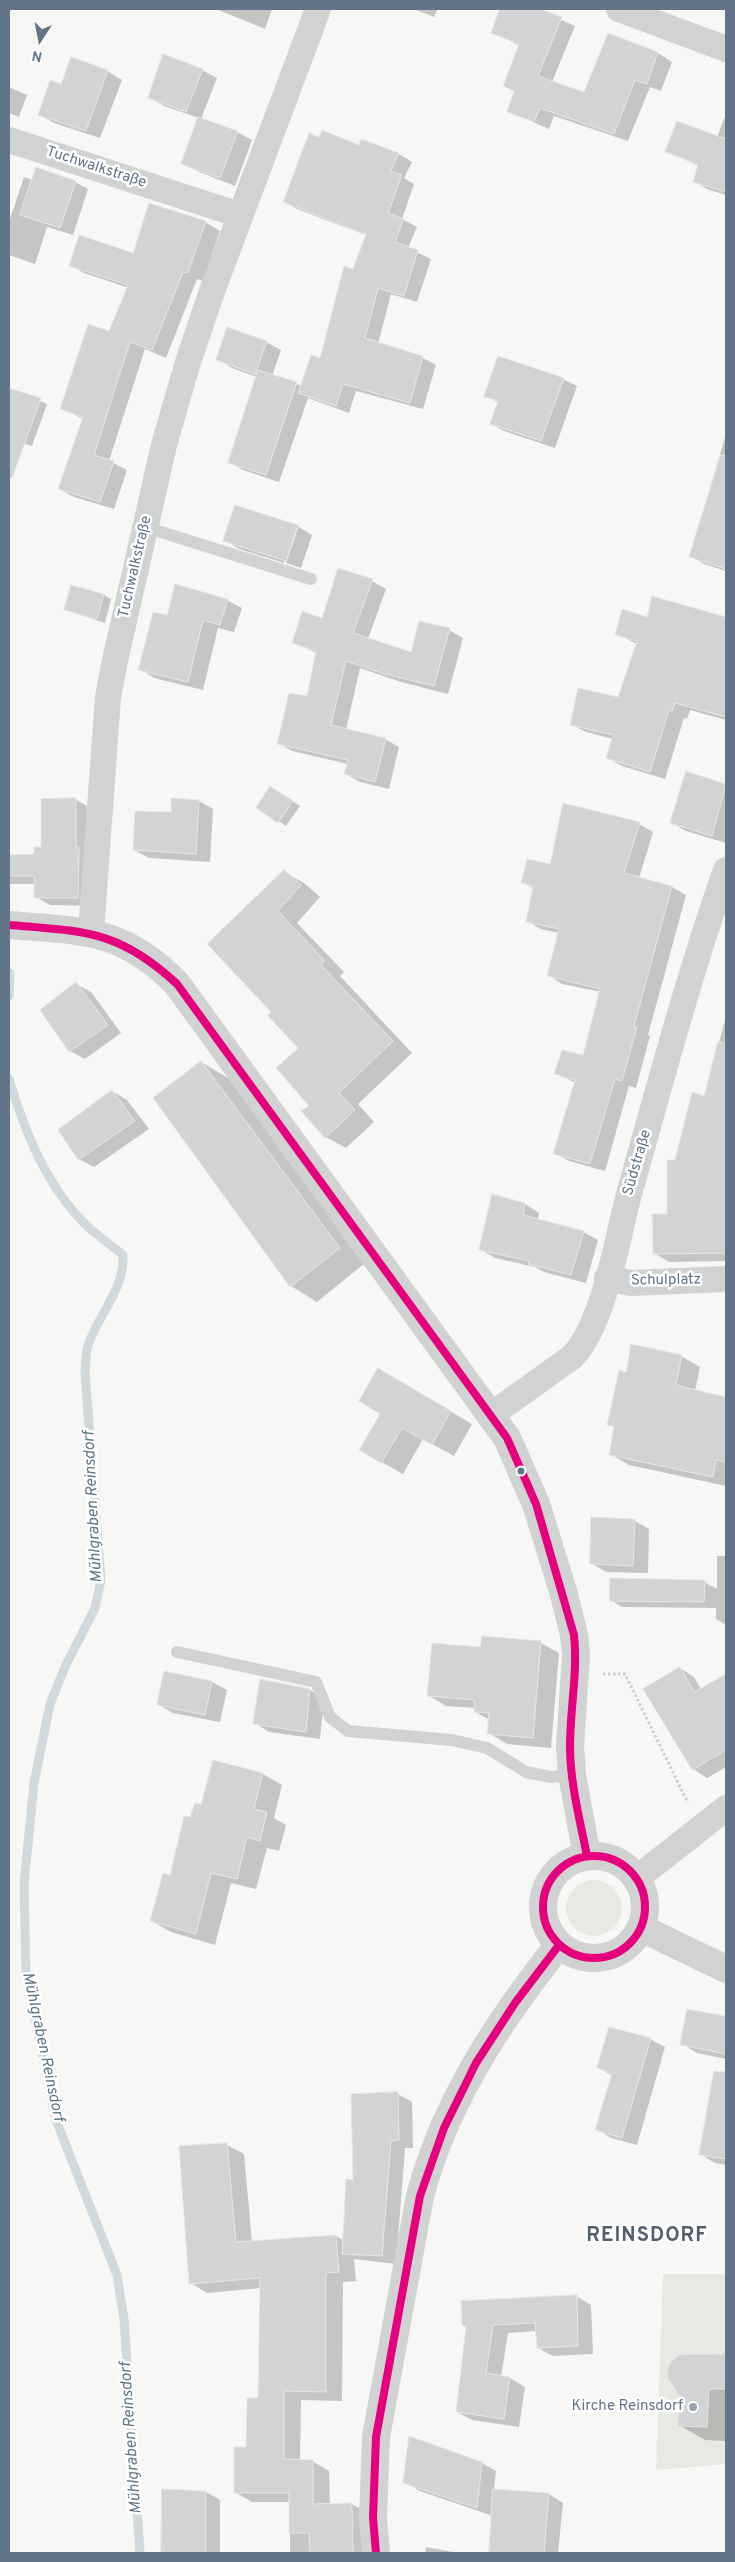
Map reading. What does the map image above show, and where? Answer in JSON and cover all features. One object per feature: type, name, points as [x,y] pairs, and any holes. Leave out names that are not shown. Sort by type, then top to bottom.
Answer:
[{"type":"street","name":"Tuchwalkstraße","points":[[91,932],[108,697],[145,527],[176,398],[199,327],[318,9]]},
{"type":"street","points":[[619,9],[726,49]]},
{"type":"street","name":"Tuchwalkstraße","points":[[9,140],[240,215]]},
{"type":"street","name":"Südstraße","points":[[491,1415],[572,1357],[582,1347],[592,1325],[607,1278],[689,978],[726,870]]},
{"type":"street","points":[[9,925],[91,932],[138,950],[160,967],[177,984],[491,1415],[518,1460],[536,1504],[570,1615],[574,1636],[570,1746],[572,1775],[586,1856]]},
{"type":"street","name":"Schulplatz","points":[[607,1278],[631,1283],[726,1279]]},
{"type":"street","points":[[637,1878],[726,1808]]},
{"type":"street","points":[[596,1856],[615,1860],[637,1878],[646,1903],[641,1928],[636,1937],[622,1950],[604,1957],[585,1958],[559,1945],[544,1920],[542,1901],[548,1883],[560,1868],[577,1858],[596,1856]]},
{"type":"street","points":[[641,1928],[726,1969]]},
{"type":"street","points":[[376,2553],[373,2518],[376,2437],[420,2196],[430,2159],[442,2127],[491,2038],[538,1971],[559,1945]]},
{"type":"lane","points":[[145,527],[312,579]]},
{"type":"lane","points":[[177,1652],[316,1682],[330,1717],[348,1731],[452,1740],[487,1748],[526,1772],[551,1777],[572,1775]]},
{"type":"path","points":[[574,1674],[625,1674],[701,1828]]},
{"type":"shaded area","points":[[594,1880],[605,1882],[614,1888],[620,1897],[622,1908],[620,1919],[614,1928],[605,1934],[594,1936],[583,1934],[574,1928],[568,1919],[566,1908],[568,1897],[574,1888],[583,1882]]},
{"type":"shaded area","points":[[663,2274],[726,2274],[726,2464],[656,2470]]},
{"type":"building","points":[[500,9],[541,9],[562,17],[538,76],[584,92],[608,33],[658,52],[647,84],[635,80],[614,134],[540,108],[534,122],[507,112],[514,91],[503,86],[519,44],[491,33]]},
{"type":"building","points":[[163,54],[203,69],[186,112],[148,98]]},
{"type":"building","points":[[71,57],[108,70],[86,131],[38,115],[50,80],[61,84]]},
{"type":"building","points":[[198,117],[238,131],[220,178],[181,164]]},
{"type":"building","points":[[677,121],[726,139],[726,192],[693,182],[698,164],[665,152]]},
{"type":"building","points":[[322,130],[359,145],[361,139],[399,153],[391,171],[402,175],[388,213],[404,219],[395,242],[418,250],[404,296],[378,288],[365,338],[423,356],[410,403],[343,384],[336,406],[298,393],[311,355],[320,358],[344,266],[353,269],[366,234],[283,202],[309,133],[319,137]]},
{"type":"building","points":[[36,167],[76,181],[60,228],[20,215]]},
{"type":"building","points":[[149,203],[206,221],[188,273],[183,272],[152,350],[130,342],[94,455],[114,461],[100,502],[58,489],[83,417],[60,409],[88,324],[109,331],[128,285],[69,266],[79,235],[133,253]]},
{"type":"building","points":[[227,327],[267,341],[255,374],[216,360]]},
{"type":"building","points":[[498,356],[564,378],[541,441],[490,424],[498,401],[484,397]]},
{"type":"building","points":[[258,370],[297,382],[266,475],[228,463]]},
{"type":"building","points":[[9,388],[41,398],[12,478],[9,477]]},
{"type":"building","points":[[721,455],[726,456],[726,569],[689,557]]},
{"type":"building","points":[[235,505],[298,525],[286,561],[223,541]]},
{"type":"building","points":[[338,568],[373,579],[353,633],[411,652],[419,621],[450,628],[434,686],[385,674],[346,661],[331,725],[386,738],[375,782],[344,774],[348,760],[277,744],[289,693],[307,696],[316,651],[292,643],[302,611],[322,618]]},
{"type":"building","points":[[175,584],[228,599],[220,625],[203,620],[188,682],[138,670],[153,612],[167,615]]},
{"type":"building","points":[[71,585],[104,594],[97,619],[64,610]]},
{"type":"building","points":[[652,596],[726,617],[726,717],[675,703],[672,711],[669,710],[650,772],[606,758],[613,735],[570,725],[578,688],[618,697],[637,641],[615,635],[622,609],[647,617]]},
{"type":"building","points":[[686,771],[726,784],[712,836],[670,823]]},
{"type":"building","points":[[270,786],[293,801],[278,823],[256,808]]},
{"type":"building","points":[[76,798],[76,847],[79,847],[78,898],[34,898],[34,876],[9,876],[9,855],[34,854],[34,847],[41,847],[41,799]]},
{"type":"building","points":[[171,798],[199,800],[196,854],[133,850],[135,811],[171,812]]},
{"type":"building","points":[[563,803],[640,822],[624,873],[672,886],[634,1026],[637,1027],[622,1081],[615,1079],[590,1164],[553,1154],[575,1080],[554,1074],[562,1050],[583,1055],[600,989],[547,976],[559,929],[526,922],[533,886],[521,883],[527,859],[550,864]]},
{"type":"building","points":[[284,870],[301,885],[278,911],[325,961],[321,965],[393,1041],[339,1093],[355,1110],[325,1138],[301,1111],[309,1106],[276,1068],[298,1048],[267,1015],[271,1012],[207,944]]},
{"type":"building","points":[[76,982],[108,1025],[69,1052],[40,1010]]},
{"type":"building","points":[[718,1042],[726,1044],[726,1253],[653,1254],[652,1214],[667,1214],[667,1160],[675,1160],[692,1092],[704,1096]]},
{"type":"building","points":[[201,1061],[340,1248],[290,1287],[153,1098]]},
{"type":"building","points":[[112,1090],[135,1121],[78,1160],[58,1130]]},
{"type":"building","points":[[492,1194],[525,1203],[523,1215],[584,1231],[571,1275],[528,1264],[529,1261],[479,1250]]},
{"type":"building","points":[[631,1344],[682,1355],[676,1385],[726,1397],[726,1462],[716,1460],[713,1477],[609,1455],[614,1426],[607,1425],[619,1370],[626,1372]]},
{"type":"building","points":[[378,1368],[451,1411],[432,1445],[402,1428],[381,1463],[359,1450],[380,1414],[359,1401]]},
{"type":"building","points":[[591,1517],[635,1519],[633,1566],[590,1564]]},
{"type":"building","points":[[610,1578],[705,1580],[704,1602],[610,1601]]},
{"type":"building","points":[[482,1636],[541,1641],[533,1738],[487,1734],[489,1713],[474,1712],[474,1700],[427,1696],[432,1643],[480,1647]]},
{"type":"building","points":[[680,1667],[694,1692],[726,1674],[726,1750],[692,1770],[643,1689]]},
{"type":"building","points":[[164,1671],[212,1681],[205,1715],[157,1705]]},
{"type":"building","points":[[260,1679],[310,1689],[306,1732],[253,1724]]},
{"type":"building","points":[[213,1760],[263,1773],[254,1809],[267,1812],[260,1841],[247,1837],[237,1879],[211,1873],[196,1934],[150,1921],[163,1873],[170,1875],[184,1816],[190,1817],[195,1803],[201,1804]]},
{"type":"building","points":[[687,2009],[726,2016],[726,2054],[680,2045]]},
{"type":"building","points":[[609,2027],[651,2038],[622,2138],[595,2130],[612,2073],[597,2068]]},
{"type":"building","points":[[714,2071],[726,2072],[726,2159],[699,2155]]},
{"type":"building","points":[[398,2092],[399,2140],[391,2141],[382,2256],[342,2254],[346,2179],[353,2180],[351,2094]]},
{"type":"building","points":[[227,2143],[236,2242],[336,2235],[339,2272],[326,2273],[326,2392],[284,2391],[284,2459],[313,2460],[313,2504],[352,2503],[353,2553],[310,2553],[309,2533],[289,2533],[289,2493],[234,2493],[234,2447],[246,2447],[247,2398],[258,2398],[260,2278],[189,2284],[179,2146]]},
{"type":"building","points":[[577,2295],[578,2346],[537,2348],[535,2323],[493,2325],[486,2373],[510,2377],[504,2419],[456,2412],[466,2326],[462,2326],[461,2301]]},
{"type":"building","name":"Kirche Reinsdorf","points":[[726,2354],[726,2389],[709,2389],[707,2427],[678,2426],[679,2395],[668,2379],[667,2370],[671,2362],[679,2355]]},
{"type":"building","points":[[409,2436],[482,2462],[477,2508],[403,2483]]},
{"type":"building","points":[[162,2489],[206,2491],[206,2553],[161,2553]]},
{"type":"building","points":[[493,2489],[549,2493],[544,2553],[489,2553]]},
{"type":"waterway","name":"Mühlgraben Reinsdorf","points":[[9,996],[10,973]]},
{"type":"waterway","name":"Mühlgraben Reinsdorf","points":[[9,1079],[30,1138],[60,1194],[87,1226],[123,1255],[123,1267],[116,1290],[87,1348],[85,1373],[101,1580],[95,1608],[65,1667],[50,1704],[34,1783],[24,1884],[26,1976],[56,2120],[117,2275],[124,2319],[140,2553]]},
{"type":"transit line","points":[[9,925],[59,929],[99,936],[137,953],[177,984],[507,1438],[536,1504],[574,1635],[575,1663],[570,1760],[587,1856]]},
{"type":"transit line","points":[[594,1856],[604,1857],[623,1864],[637,1878],[644,1897],[645,1907],[644,1917],[637,1936],[623,1950],[604,1957],[594,1958],[584,1957],[565,1950],[551,1936],[544,1917],[543,1907],[544,1897],[551,1878],[565,1864],[584,1857],[594,1856]]},
{"type":"transit line","points":[[376,2553],[373,2518],[376,2437],[420,2196],[444,2128],[476,2063],[515,2003],[559,1945]]},
{"type":"place","name":"Kirche Reinsdorf","points":[[693,2407]]},
{"type":"district","name":"REINSDORF","points":[[647,2237]]}]
